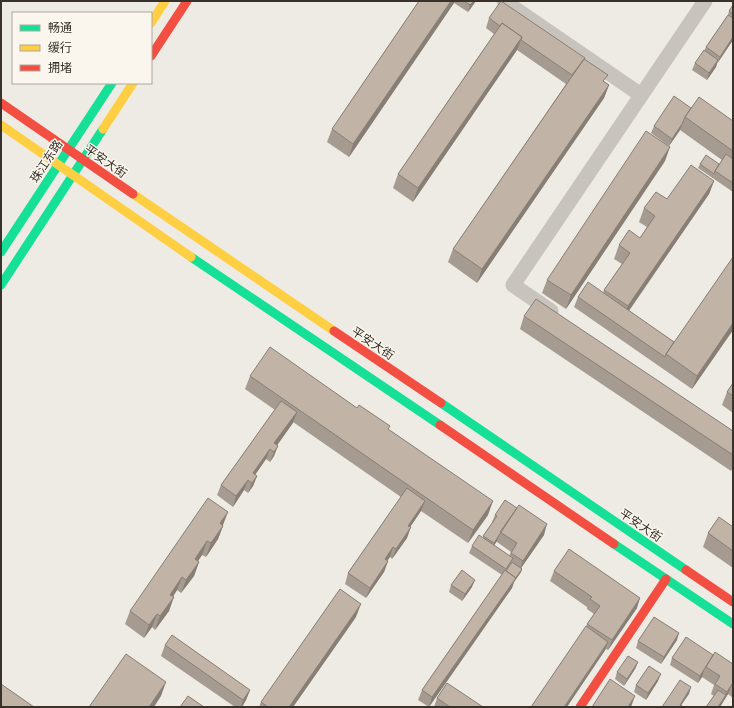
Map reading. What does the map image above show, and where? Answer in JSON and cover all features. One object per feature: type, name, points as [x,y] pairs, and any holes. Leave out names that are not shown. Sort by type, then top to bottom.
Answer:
[{"type":"main road","points":[[152,22],[166,1]]},
{"type":"main road","points":[[152,54],[187,1]]},
{"type":"main road","name":"珠江东路","points":[[1,252],[111,84]]},
{"type":"main road","points":[[1,285],[132,84]]},
{"type":"main road","name":"平安大街","points":[[1,103],[68,149],[78,167],[666,579],[733,624]]},
{"type":"main road","name":"平安大街","points":[[1,125],[58,165],[78,167],[733,602]]},
{"type":"main road","points":[[580,707],[666,579]]},
{"type":"street","points":[[504,1],[641,95]]},
{"type":"street","points":[[564,320],[513,285],[705,1]]},
{"type":"building","points":[[419,1],[451,1],[353,144],[332,129]]},
{"type":"building","points":[[464,1],[474,1],[470,5]]},
{"type":"building","points":[[501,1],[585,58],[572,75],[521,40],[522,37],[502,23],[500,26],[489,18]]},
{"type":"building","points":[[733,5],[733,14],[729,11]]},
{"type":"building","points":[[728,15],[733,18],[733,37],[720,57],[706,47]]},
{"type":"building","points":[[502,23],[522,37],[418,188],[398,174]]},
{"type":"building","points":[[704,50],[718,60],[709,73],[695,63]]},
{"type":"building","points":[[584,59],[608,75],[603,81],[609,85],[482,269],[453,249]]},
{"type":"building","points":[[674,96],[691,108],[672,139],[654,126]]},
{"type":"building","points":[[699,97],[733,121],[733,151],[685,117]]},
{"type":"building","points":[[646,131],[670,147],[571,295],[547,280]]},
{"type":"building","points":[[726,154],[733,159],[733,183],[715,171]]},
{"type":"building","points":[[706,155],[719,164],[714,174],[700,164]]},
{"type":"building","points":[[691,165],[714,181],[628,306],[604,290],[630,253],[619,245],[629,230],[640,238],[655,216],[644,208],[656,192],[667,199]]},
{"type":"building","points":[[733,257],[733,323],[697,376],[666,354]]},
{"type":"building","points":[[588,282],[674,342],[665,357],[578,297]]},
{"type":"building","points":[[536,299],[733,431],[733,455],[524,316]]},
{"type":"building","points":[[270,347],[357,408],[359,405],[390,426],[388,429],[493,501],[473,530],[250,376]]},
{"type":"building","points":[[733,383],[733,396],[727,392]]},
{"type":"building","points":[[281,401],[297,412],[274,443],[278,446],[274,452],[270,449],[253,473],[257,476],[252,483],[248,480],[236,496],[221,485]]},
{"type":"building","points":[[407,488],[425,501],[408,526],[411,527],[396,549],[393,547],[385,559],[388,561],[370,588],[348,573]]},
{"type":"building","points":[[208,498],[228,512],[220,523],[223,526],[211,543],[207,541],[195,559],[199,562],[186,580],[182,577],[170,595],[174,597],[160,616],[157,614],[149,625],[130,611]]},
{"type":"building","points":[[505,500],[517,508],[494,543],[483,536],[497,516],[495,515]]},
{"type":"building","points":[[519,505],[547,524],[523,561],[511,553],[517,543],[500,532]]},
{"type":"building","points":[[719,517],[733,527],[733,551],[708,533]]},
{"type":"building","points":[[479,535],[513,558],[506,569],[472,546]]},
{"type":"building","points":[[569,549],[640,598],[612,640],[587,624],[600,606],[590,599],[592,597],[554,571]]},
{"type":"building","points":[[512,562],[522,569],[516,578],[506,571]]},
{"type":"building","points":[[462,570],[475,580],[465,594],[451,585]]},
{"type":"building","points":[[505,570],[516,578],[432,697],[422,690]]},
{"type":"building","points":[[340,589],[361,604],[289,707],[268,707],[261,702]]},
{"type":"building","points":[[654,617],[679,633],[664,657],[638,641]]},
{"type":"building","points":[[586,626],[608,642],[564,707],[531,707]]},
{"type":"building","points":[[172,635],[250,690],[243,700],[165,645]]},
{"type":"building","points":[[686,637],[713,655],[700,676],[672,658]]},
{"type":"building","points":[[715,652],[733,664],[733,685],[732,684],[727,692],[715,684],[720,676],[706,667]]},
{"type":"building","points":[[126,654],[166,682],[149,707],[89,707]]},
{"type":"building","points":[[628,656],[638,662],[627,679],[617,672]]},
{"type":"building","points":[[649,666],[661,674],[648,693],[636,685]]},
{"type":"building","points":[[610,679],[635,696],[628,707],[592,707]]},
{"type":"building","points":[[680,680],[691,687],[680,705],[684,707],[662,707]]},
{"type":"building","points":[[447,683],[483,707],[450,707],[437,698]]},
{"type":"building","points":[[1,684],[34,707],[1,707]]},
{"type":"building","points":[[718,690],[726,695],[718,707],[706,707]]},
{"type":"building","points":[[188,696],[204,707],[180,707]]},
{"type":"traffic: fast","points":[[1,252],[111,84]]},
{"type":"traffic: fast","points":[[1,285],[103,129]]},
{"type":"traffic: fast","points":[[191,257],[440,425]]},
{"type":"traffic: fast","points":[[441,403],[686,570]]},
{"type":"traffic: fast","points":[[614,544],[733,624]]},
{"type":"traffic: slow","points":[[152,21],[165,1]]},
{"type":"traffic: slow","points":[[103,129],[132,84]]},
{"type":"traffic: slow","points":[[1,125],[191,257]]},
{"type":"traffic: slow","points":[[133,194],[334,331]]},
{"type":"traffic: jam","points":[[152,54],[187,1]]},
{"type":"traffic: jam","points":[[1,103],[133,194]]},
{"type":"traffic: jam","points":[[334,331],[441,403]]},
{"type":"traffic: jam","points":[[440,425],[614,544]]},
{"type":"traffic: jam","points":[[686,570],[733,602]]},
{"type":"traffic: jam","points":[[580,707],[666,579]]}]
